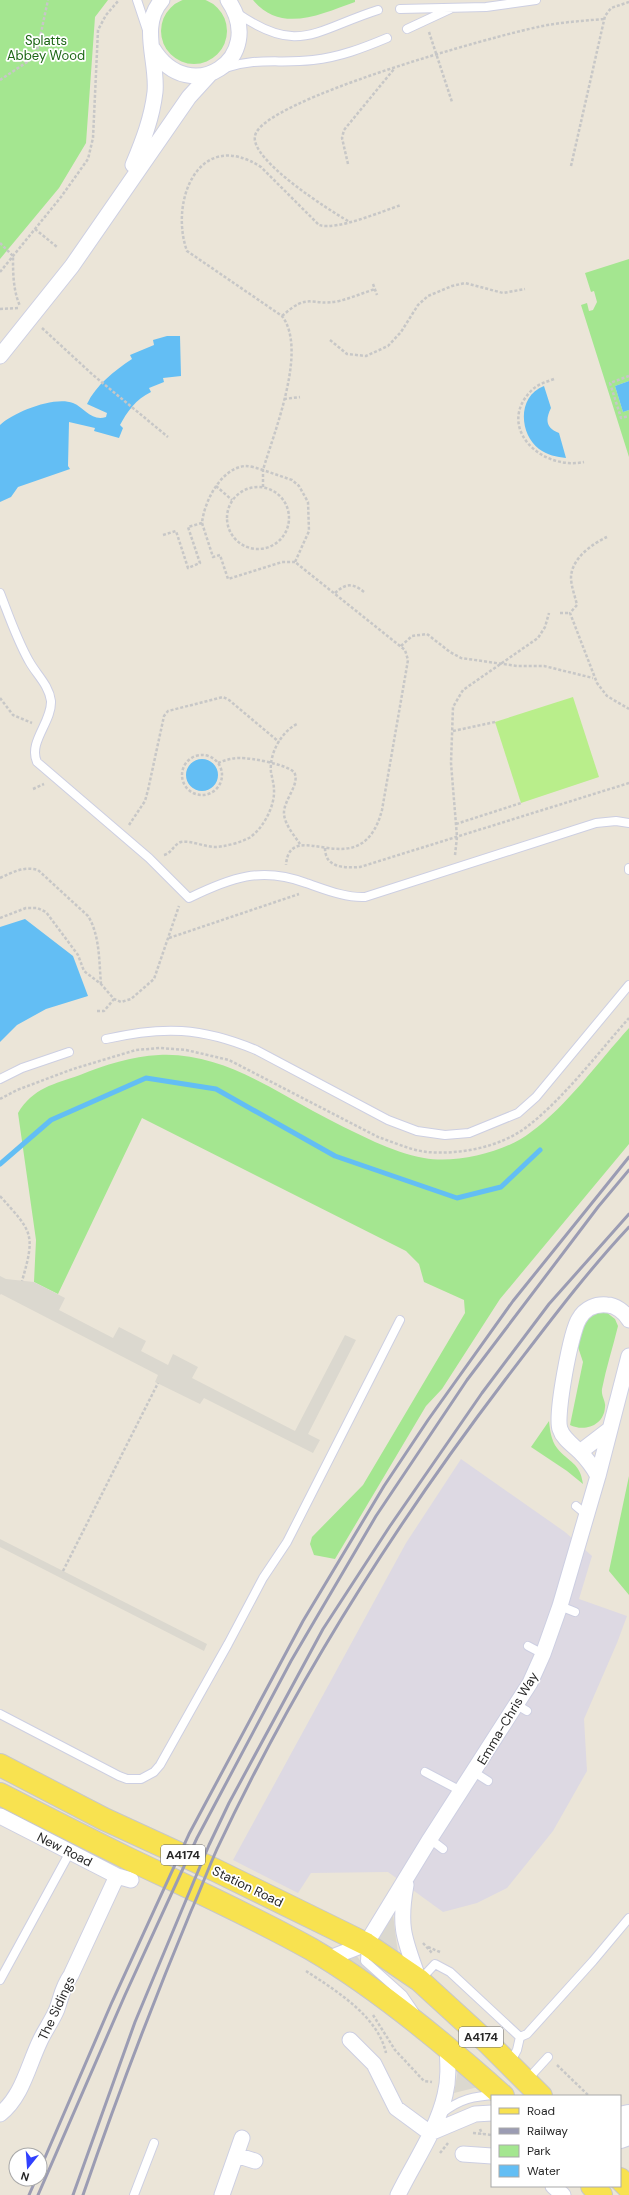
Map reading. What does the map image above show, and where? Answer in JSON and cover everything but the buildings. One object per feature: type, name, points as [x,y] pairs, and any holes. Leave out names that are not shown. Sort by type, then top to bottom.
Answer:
[{"type":"main road","name":"Station Road","points":[[0,1765],[104,1819],[215,1870],[366,1944],[419,1980],[510,2064],[540,2095]]},
{"type":"main road","name":"Station Road","points":[[0,1794],[90,1840],[223,1902],[327,1959],[366,1985],[439,2042],[495,2095]]},
{"type":"main road","points":[[621,2180],[629,2188]]},
{"type":"main road","points":[[593,2187],[601,2195]]},
{"type":"street","points":[[124,190],[149,126],[155,90],[150,21],[156,7],[162,0]]},
{"type":"street","points":[[2,352],[72,266],[188,97],[213,73],[227,63],[237,46],[240,25],[232,6]]},
{"type":"street","points":[[151,43],[160,61],[170,70],[183,75],[196,76],[213,73]]},
{"type":"street","points":[[598,1476],[590,1463],[565,1438],[560,1429],[559,1422],[561,1396],[575,1327],[585,1312],[593,1306],[611,1305],[621,1311],[629,1320]]},
{"type":"street","name":"Emma-Chris Way","points":[[366,1944],[461,1791],[522,1708],[530,1683],[543,1654],[560,1606],[588,1516],[629,1356]]},
{"type":"street","points":[[580,1452],[610,1429]]},
{"type":"street","name":"New Road","points":[[0,1816],[124,1878]]},
{"type":"street","name":"The Sidings","points":[[0,2114],[13,2101],[40,2040],[48,2029],[58,2007],[62,1988],[71,1975],[124,1878]]},
{"type":"street","name":"Emma-Chris Way","points":[[407,1878],[401,1911],[402,1927],[419,1980]]},
{"type":"street","points":[[327,1959],[366,1944]]},
{"type":"street","points":[[350,2040],[374,2064],[396,2108],[430,2133]]},
{"type":"street","points":[[398,2195],[438,2117],[447,2084],[439,2042]]},
{"type":"street","points":[[430,2133],[475,2114],[491,2105]]},
{"type":"street","points":[[222,2195],[242,2138]]},
{"type":"street","points":[[236,2154],[255,2161]]},
{"type":"street","points":[[463,2154],[491,2156]]},
{"type":"street","points":[[554,2187],[563,2195]]},
{"type":"lane","points":[[137,0],[151,43]]},
{"type":"lane","points":[[400,9],[486,7],[536,0]]},
{"type":"lane","points":[[232,6],[265,30],[300,37],[320,33],[347,20],[378,10]]},
{"type":"lane","points":[[407,29],[454,7]]},
{"type":"lane","points":[[213,73],[247,61],[312,60],[341,56],[387,38]]},
{"type":"lane","points":[[0,593],[28,661],[46,686],[49,695],[50,710],[35,751],[37,762],[149,858],[189,898],[224,882],[259,874],[285,876],[350,897],[365,897],[596,824],[616,821],[629,823]]},
{"type":"lane","points":[[106,1039],[141,1031],[185,1030],[233,1040],[256,1050],[388,1120],[417,1131],[445,1135],[469,1133],[518,1113],[536,1096],[629,985]]},
{"type":"lane","points":[[0,1079],[22,1068],[69,1052]]},
{"type":"lane","points":[[0,1714],[119,1776],[135,1780],[154,1772],[175,1740],[263,1578],[287,1542],[400,1320]]},
{"type":"lane","points":[[556,1374],[568,1364]]},
{"type":"lane","points":[[576,1506],[588,1516]]},
{"type":"lane","points":[[560,1606],[575,1612]]},
{"type":"lane","points":[[528,1646],[543,1654]]},
{"type":"lane","points":[[425,1772],[461,1791]]},
{"type":"lane","points":[[474,1772],[488,1781]]},
{"type":"lane","points":[[430,1840],[443,1849]]},
{"type":"lane","points":[[0,1980],[70,1852]]},
{"type":"lane","points":[[520,2037],[527,2034],[593,1961],[629,1918]]},
{"type":"lane","name":"Station Road","points":[[366,1944],[365,1961],[403,1994],[439,2042]]},
{"type":"lane","points":[[419,1980],[435,1964],[439,1964],[450,1972],[520,2037]]},
{"type":"lane","points":[[510,2064],[517,2050],[520,2037]]},
{"type":"lane","points":[[526,2081],[548,2057]]},
{"type":"lane","points":[[438,2117],[452,2106],[468,2098],[491,2099]]},
{"type":"lane","points":[[134,2195],[154,2143]]},
{"type":"path","points":[[0,80],[36,56],[48,0]]},
{"type":"path","points":[[0,272],[88,159],[92,138],[98,30],[106,15],[119,0]]},
{"type":"path","points":[[571,166],[604,19],[609,9],[629,2]]},
{"type":"path","points":[[348,222],[313,200],[276,169],[255,142],[255,134],[262,125],[311,97],[474,42],[567,21],[604,19]]},
{"type":"path","points":[[429,32],[452,102]]},
{"type":"path","points":[[348,164],[342,138],[344,130],[394,68]]},
{"type":"path","points":[[263,487],[263,470],[284,399],[292,347],[289,330],[282,316],[187,251],[183,236],[181,214],[185,198],[198,171],[214,156],[228,154],[238,156],[260,167],[319,225],[329,227],[401,205]]},
{"type":"path","points":[[35,229],[57,247]]},
{"type":"path","points":[[0,243],[13,256],[15,290],[20,308],[0,309]]},
{"type":"path","points":[[330,340],[347,354],[366,356],[388,346],[401,332],[418,305],[435,293],[465,283],[503,293],[525,289]]},
{"type":"path","points":[[373,284],[377,295]]},
{"type":"path","points":[[282,316],[299,302],[309,300],[339,301],[375,289]]},
{"type":"path","points":[[31,318],[102,382],[168,437]]},
{"type":"path","points":[[629,376],[610,383],[621,418],[629,416]]},
{"type":"path","points":[[554,379],[538,385],[526,398],[520,413],[521,431],[533,450],[541,456],[560,463],[574,464],[584,462]]},
{"type":"path","points":[[284,399],[300,397]]},
{"type":"path","points":[[285,876],[288,856],[293,849],[300,844],[339,851],[356,847],[372,833],[379,820],[408,668],[407,653],[401,646],[295,562],[282,562],[228,579],[220,555],[213,557],[202,522],[205,504],[216,486],[238,468],[245,466],[263,470],[292,480],[299,486],[308,502],[309,531],[295,562]]},
{"type":"path","points":[[216,486],[232,500]]},
{"type":"path","points":[[263,487],[279,495],[288,510],[288,523],[283,535],[270,546],[252,548],[237,540],[228,525],[227,517],[232,500],[246,489],[263,487]]},
{"type":"path","points":[[163,535],[176,531],[188,568],[200,563],[188,527],[202,522]]},
{"type":"path","points":[[570,614],[577,605],[571,579],[575,565],[588,548],[607,536]]},
{"type":"path","points":[[335,593],[343,586],[351,585],[364,592]]},
{"type":"path","points":[[560,613],[570,614]]},
{"type":"path","points":[[453,870],[457,837],[451,763],[453,707],[461,692],[538,638],[545,627],[548,614]]},
{"type":"path","points":[[570,614],[594,678],[607,696],[629,709]]},
{"type":"path","points":[[401,646],[412,636],[427,634],[450,652],[461,658],[500,664],[544,666],[594,678]]},
{"type":"path","points":[[122,835],[145,801],[164,716],[168,711],[223,697],[229,700],[279,742]]},
{"type":"path","points":[[0,698],[13,715],[44,728]]},
{"type":"path","points":[[453,731],[495,722]]},
{"type":"path","points":[[149,858],[168,854],[174,845],[181,842],[213,848],[249,838],[260,826],[271,806],[275,791],[271,773],[272,764],[279,742],[288,729],[297,724]]},
{"type":"path","points":[[218,762],[222,776],[221,783],[212,793],[198,795],[186,788],[182,775],[187,762],[199,755],[206,755],[218,762],[240,758],[290,768],[296,776],[284,814],[286,822],[300,844]]},
{"type":"path","points":[[325,848],[325,857],[329,862],[345,867],[360,867],[629,783]]},
{"type":"path","points":[[456,824],[521,803]]},
{"type":"path","points":[[0,878],[19,869],[38,870],[88,916],[96,935],[101,984]]},
{"type":"path","points":[[168,938],[319,888]]},
{"type":"path","points":[[0,918],[26,908],[37,908],[46,912],[78,955],[84,971],[101,984],[114,999],[121,1002],[131,999],[150,985],[158,973],[179,907],[189,898]]},
{"type":"path","points":[[97,1012],[104,1011],[114,999]]},
{"type":"path","points":[[0,1099],[17,1090],[73,1069]]},
{"type":"path","points":[[0,1196],[25,1224],[29,1232],[29,1251],[22,1281]]},
{"type":"path","points":[[63,1571],[158,1383]]},
{"type":"path","points":[[300,1966],[352,2004],[378,2033],[384,2045],[386,2056]]},
{"type":"path","points":[[371,2012],[395,2050],[424,2081],[438,2083]]},
{"type":"path","points":[[378,2033],[382,2030]]},
{"type":"path","points":[[548,2057],[588,2095]]},
{"type":"shaded area","points":[[0,1276],[6,1279],[34,1282],[65,1298],[59,1310],[113,1338],[119,1327],[146,1341],[141,1351],[168,1365],[173,1354],[198,1367],[192,1378],[295,1431],[345,1335],[356,1340],[308,1434],[320,1440],[313,1453],[204,1398],[200,1404],[155,1382],[158,1375],[1,1294],[0,1295]]},
{"type":"shaded area","points":[[461,1459],[565,1532],[592,1556],[579,1599],[627,1616],[584,1719],[587,1771],[553,1831],[507,1888],[477,1903],[443,1912],[388,1872],[311,1873],[298,1893],[233,1860],[406,1543]]},
{"type":"shaded area","points":[[0,1539],[207,1644],[204,1651],[0,1547]]},
{"type":"shaded area","points":[[393,1914],[396,1939],[398,1952],[377,1939]]},
{"type":"shaded area","points":[[356,1955],[365,1967],[399,1997],[345,1960]]},
{"type":"shaded area","points":[[458,2069],[478,2087],[454,2093]]},
{"type":"green space","points":[[184,-1],[204,-1],[212,3],[222,13],[227,25],[227,37],[222,49],[212,59],[200,64],[188,64],[176,59],[166,49],[161,37],[161,25],[166,13],[176,3]]},
{"type":"green space","name":"Splatts Abbey Wood","points":[[0,0],[108,0],[95,17],[86,143],[59,188],[0,259]]},
{"type":"green space","points":[[253,0],[355,0],[355,2],[315,16],[289,19],[276,16],[264,10]]},
{"type":"green space","points":[[629,259],[629,381],[615,386],[623,412],[629,410],[629,457],[581,305],[587,303],[589,311],[593,310],[597,302],[594,291],[591,292],[585,273]]},
{"type":"green space","points":[[573,697],[599,777],[521,803],[495,722]]},
{"type":"green space","points":[[629,1028],[629,1144],[500,1299],[442,1389],[426,1406],[335,1559],[314,1555],[310,1544],[312,1537],[363,1485],[465,1313],[464,1300],[424,1282],[419,1264],[406,1251],[142,1118],[58,1294],[34,1282],[36,1240],[18,1113],[37,1092],[53,1084],[129,1059],[159,1055],[180,1055],[200,1059],[240,1072],[336,1123],[387,1147],[424,1158],[465,1158],[495,1151],[521,1139],[531,1132],[570,1096]]},
{"type":"green space","points":[[596,1312],[606,1312],[615,1319],[618,1326],[602,1389],[605,1403],[604,1414],[597,1423],[592,1426],[581,1428],[570,1425],[583,1362],[577,1344],[584,1321]]},
{"type":"green space","points":[[549,1421],[553,1442],[561,1453],[577,1467],[582,1477],[583,1484],[567,1471],[531,1447]]},
{"type":"green space","points":[[629,1476],[629,1595],[609,1571]]},
{"type":"water","points":[[167,336],[180,336],[181,376],[163,378],[164,382],[149,388],[151,392],[136,402],[120,425],[123,428],[119,438],[94,431],[95,428],[69,422],[68,466],[70,469],[18,487],[11,497],[0,502],[0,425],[24,410],[45,403],[65,401],[77,405],[97,418],[106,417],[107,413],[87,404],[95,391],[112,374],[132,359],[130,355],[154,345],[153,340]]},
{"type":"water","points":[[629,381],[629,410],[623,412],[615,386]]},
{"type":"water","points":[[544,386],[551,408],[547,420],[551,429],[559,433],[566,458],[545,453],[539,449],[532,442],[525,425],[525,406],[535,391]]},
{"type":"water","points":[[202,759],[208,760],[215,766],[218,775],[217,781],[211,788],[202,791],[196,790],[189,784],[186,775],[187,769],[193,762]]},
{"type":"water","points":[[25,919],[73,956],[88,996],[46,1009],[17,1025],[0,1042],[0,927]]},
{"type":"waterway","points":[[0,1164],[51,1120],[146,1078],[216,1089],[335,1156],[457,1198],[501,1187],[540,1150]]},
{"type":"railway","points":[[48,2150],[112,2002],[189,1834],[303,1621],[384,1486],[428,1420],[513,1301],[629,1157]]},
{"type":"railway","points":[[38,2195],[125,1995],[197,1838],[291,1661],[376,1516],[467,1380],[598,1207],[629,1170]]},
{"type":"railway","points":[[73,2195],[135,2022],[209,1845],[229,1803],[323,1629],[390,1526],[482,1393],[549,1304],[629,1214]]},
{"type":"railway","points":[[83,2195],[108,2123],[148,2017],[217,1849],[279,1726],[349,1607],[424,1492],[464,1435],[565,1302],[612,1245],[629,1227]]},
{"type":"railway","points":[[29,2195],[32,2187]]}]
